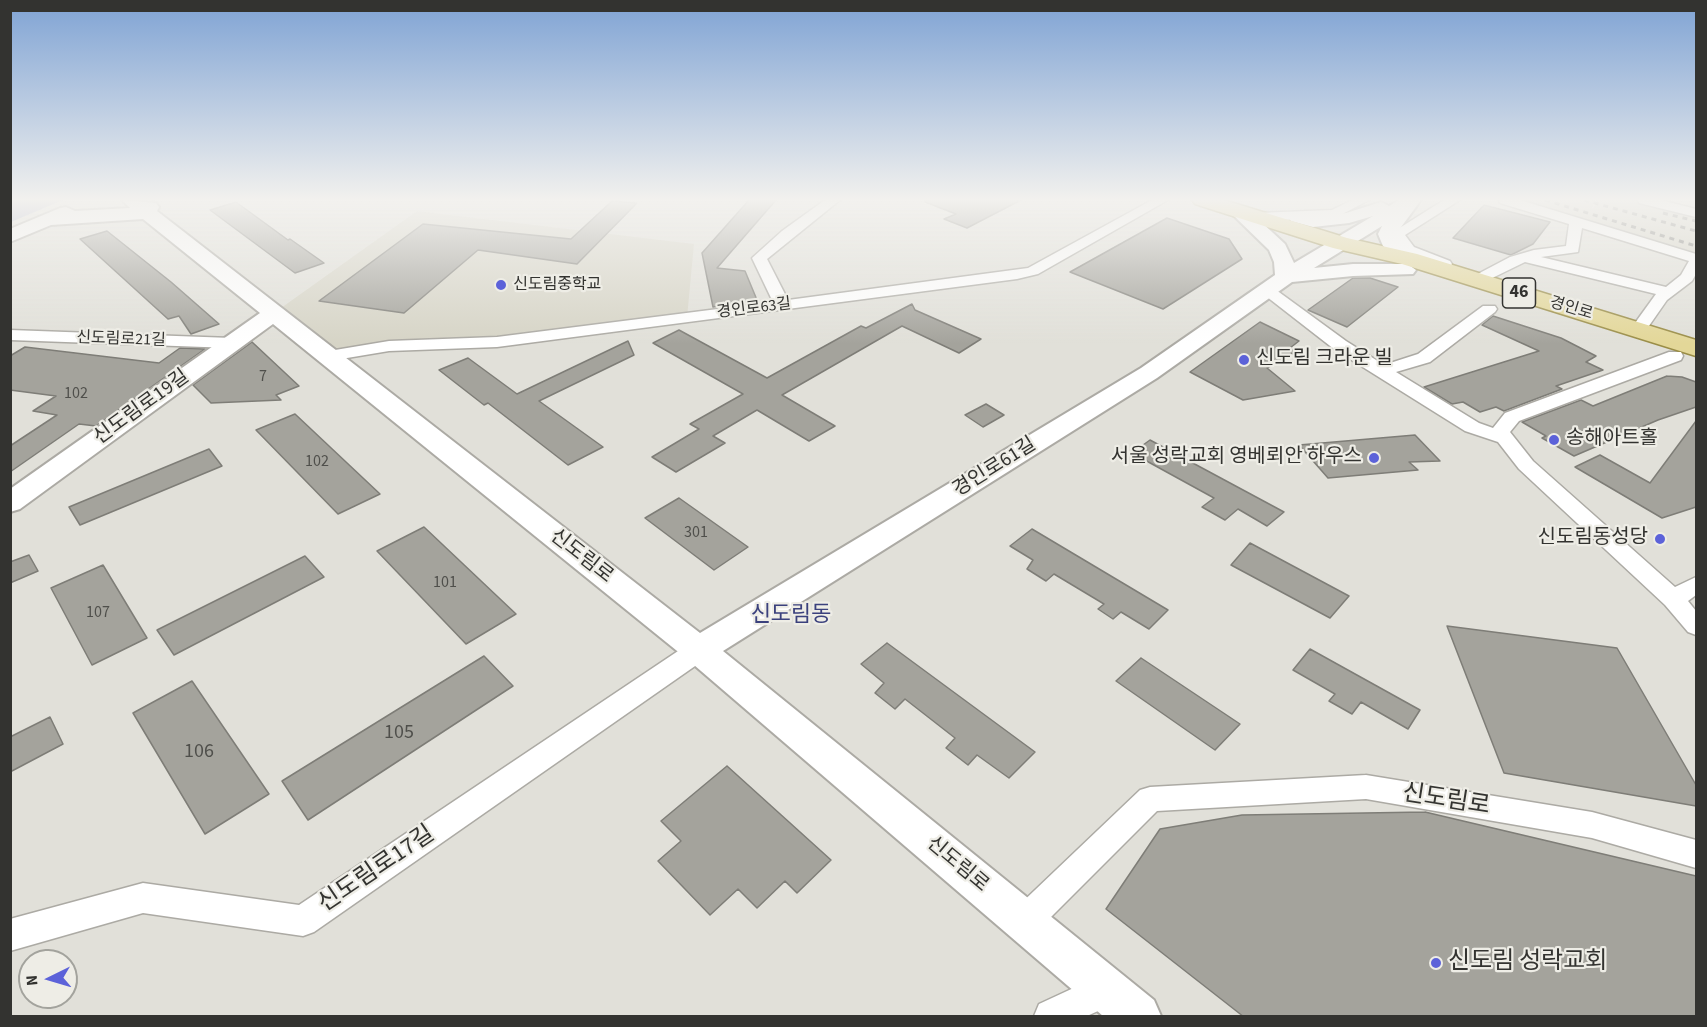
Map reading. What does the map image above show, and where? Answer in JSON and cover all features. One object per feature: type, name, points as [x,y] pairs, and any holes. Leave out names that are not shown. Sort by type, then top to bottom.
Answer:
[{"type":"main road","name":"경인로","points":[[1356,248],[1689,356]]},
{"type":"main road","name":"경인로","points":[[1408,265],[1440,268],[1638,330],[1689,356]]},
{"type":"street","name":"신도림로","points":[[196,248],[274,313],[699,650],[1138,1017]]},
{"type":"street","points":[[771,248],[759,258],[783,305]]},
{"type":"street","name":"경인로63길","points":[[329,356],[389,346],[497,342],[1033,271],[1075,248]]},
{"type":"street","points":[[1276,284],[1284,262],[1278,248]]},
{"type":"street","name":"경인로61길","points":[[699,650],[1149,373],[1276,284],[1333,248]]},
{"type":"street","points":[[1395,248],[1408,265]]},
{"type":"street","points":[[1407,248],[1445,264],[1440,268]]},
{"type":"street","points":[[1477,280],[1525,257],[1573,248]]},
{"type":"street","points":[[1638,330],[1662,297],[1687,278],[1696,260],[1659,248]]},
{"type":"street","points":[[1525,257],[1558,267],[1669,292]]},
{"type":"street","points":[[1276,284],[1353,270],[1408,265]]},
{"type":"street","points":[[1276,284],[1340,345],[1472,427],[1505,438]]},
{"type":"street","points":[[1382,372],[1425,358],[1489,309]]},
{"type":"street","name":"신도림로19길","points":[[10,503],[274,313]]},
{"type":"street","name":"신도림로21길","points":[[14,338],[232,343]]},
{"type":"street","points":[[1689,356],[1512,417],[1500,432],[1526,465],[1673,599],[1696,626]]},
{"type":"street","points":[[1673,599],[1696,585]]},
{"type":"street","name":"신도림로17길","points":[[10,936],[143,898],[303,921],[699,650]]},
{"type":"street","name":"신도림로","points":[[1025,921],[1150,800],[1366,787],[1592,825],[1696,854]]},
{"type":"street","points":[[1051,1017],[1106,990]]},
{"type":"shaded area","name":"신도림중학교","points":[[365,248],[694,248],[687,318],[497,342],[389,346],[329,356],[274,313]]},
{"type":"shaded area","points":[[1680,248],[1696,248],[1696,253]]},
{"type":"building","points":[[90,248],[128,248],[219,324],[191,334],[179,316],[168,319]]},
{"type":"building","points":[[261,248],[303,248],[324,263],[295,273]]},
{"type":"building","points":[[391,248],[593,248],[577,264],[478,250],[404,313],[319,301]]},
{"type":"building","points":[[706,248],[734,248],[717,268],[745,271],[757,300],[713,307],[702,253]]},
{"type":"building","points":[[1113,248],[1235,248],[1242,259],[1163,309],[1070,272]]},
{"type":"building","points":[[1487,248],[1525,248],[1511,255]]},
{"type":"building","points":[[1353,278],[1370,278],[1398,287],[1347,327],[1308,310]]},
{"type":"building","points":[[912,304],[915,310],[981,339],[959,353],[902,326],[782,395],[835,426],[809,441],[757,410],[713,436],[725,443],[676,472],[652,457],[699,429],[690,424],[743,394],[653,343],[679,330],[767,378],[861,326],[866,328]]},
{"type":"building","points":[[1493,316],[1561,338],[1596,356],[1586,362],[1603,370],[1556,386],[1562,389],[1504,411],[1496,407],[1480,412],[1463,402],[1452,404],[1424,387],[1539,351],[1482,325]]},
{"type":"building","name":"신도림 크라운 빌","points":[[1260,322],[1299,341],[1290,348],[1295,352],[1267,368],[1295,391],[1243,400],[1190,372]]},
{"type":"building","points":[[628,341],[634,355],[539,401],[603,447],[568,465],[488,403],[484,405],[439,370],[468,358],[517,394]]},
{"type":"building","points":[[252,342],[299,386],[276,395],[281,400],[211,403],[193,385]]},
{"type":"building","points":[[25,347],[159,363],[180,348],[205,349],[96,426],[79,424],[10,472],[10,446],[57,415],[33,411],[56,396],[10,390],[10,356]]},
{"type":"building","points":[[1667,376],[1682,377],[1696,382],[1696,407],[1658,420],[1574,456],[1542,438],[1546,436],[1522,422],[1581,400],[1593,406]]},
{"type":"building","points":[[986,404],[1004,415],[983,427],[965,415]]},
{"type":"building","points":[[295,414],[380,494],[338,514],[256,430]]},
{"type":"building","points":[[1696,421],[1696,507],[1662,518],[1575,467],[1600,455],[1650,483]]},
{"type":"building","name":"서울 성락교회 영베뢰안 하우스","points":[[1415,435],[1440,461],[1409,462],[1418,470],[1328,478],[1299,445]]},
{"type":"building","points":[[1150,440],[1284,512],[1267,526],[1238,509],[1225,520],[1202,507],[1214,498],[1132,453]]},
{"type":"building","points":[[209,449],[222,466],[80,525],[69,507]]},
{"type":"building","points":[[679,498],[748,547],[714,570],[645,518]]},
{"type":"building","points":[[424,527],[516,614],[466,644],[377,551]]},
{"type":"building","points":[[1032,529],[1168,610],[1149,629],[1121,612],[1113,619],[1098,609],[1104,604],[1054,574],[1046,581],[1027,569],[1033,560],[1010,546]]},
{"type":"building","points":[[1250,543],[1349,596],[1330,618],[1231,565]]},
{"type":"building","points":[[29,555],[38,571],[10,583],[10,562]]},
{"type":"building","points":[[305,556],[324,577],[174,655],[157,630]]},
{"type":"building","points":[[103,565],[147,638],[92,665],[51,588]]},
{"type":"building","points":[[1447,626],[1617,648],[1696,785],[1696,806],[1504,773]]},
{"type":"building","points":[[887,643],[1035,752],[1009,778],[977,755],[968,765],[946,748],[955,738],[905,699],[895,709],[875,693],[884,683],[861,664]]},
{"type":"building","points":[[1310,649],[1420,710],[1408,729],[1361,702],[1352,714],[1329,701],[1335,694],[1293,670]]},
{"type":"building","points":[[484,656],[513,686],[308,820],[282,781]]},
{"type":"building","points":[[1141,658],[1240,724],[1215,750],[1116,681]]},
{"type":"building","points":[[192,681],[269,794],[205,834],[133,713]]},
{"type":"building","points":[[50,717],[63,744],[10,772],[10,737]]},
{"type":"building","points":[[727,766],[831,860],[797,893],[785,881],[757,908],[738,889],[710,915],[658,861],[681,841],[661,821]]},
{"type":"building","name":"신도림 성락교회","points":[[1425,812],[1696,876],[1696,1017],[1244,1017],[1106,909],[1160,829],[1242,815]]},
{"type":"place","name":"신도림중학교","points":[[501,285]]},
{"type":"place","name":"신도림 크라운 빌","points":[[1244,360]]},
{"type":"place","name":"송해아트홀","points":[[1554,440]]},
{"type":"place","name":"서울 성락교회 영베뢰안 하우스","points":[[1374,458]]},
{"type":"place","name":"신도림동성당","points":[[1660,539]]},
{"type":"place","name":"신도림 성락교회","points":[[1436,963]]},
{"type":"district","name":"신도림동","points":[[791,616]]}]
